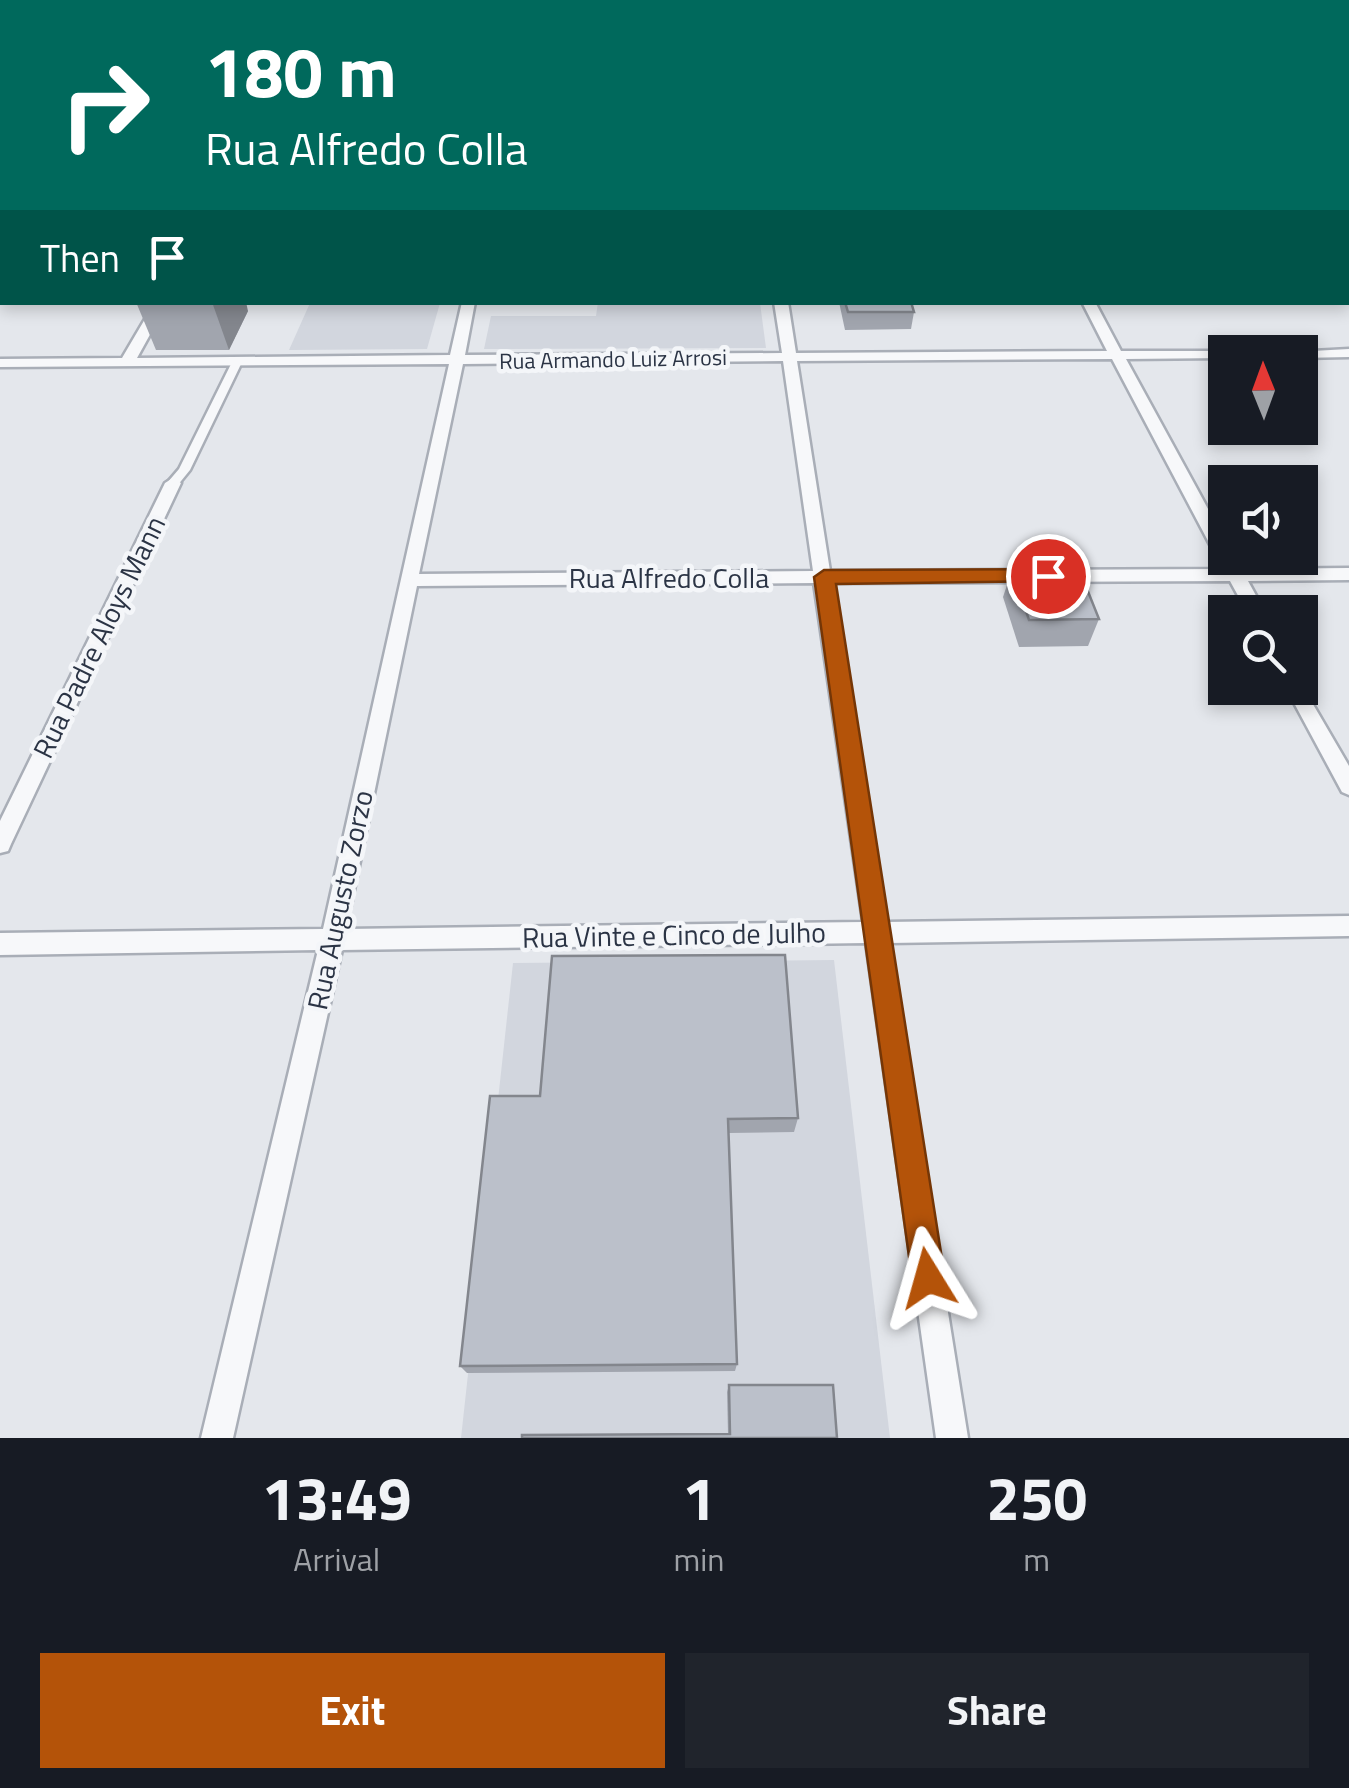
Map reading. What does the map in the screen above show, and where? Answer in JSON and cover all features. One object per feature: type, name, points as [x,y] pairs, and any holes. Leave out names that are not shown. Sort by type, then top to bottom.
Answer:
[{"type":"street","points":[[126,362],[160,305]]},
{"type":"street","name":"Rua Augusto Zorzo","points":[[216,1438],[332,940],[468,305]]},
{"type":"street","points":[[781,305],[952,1438]]},
{"type":"street","points":[[1090,305],[1208,525]]},
{"type":"street","points":[[1318,354],[1349,353]]},
{"type":"street","name":"Rua Armando Luiz Arrosi","points":[[0,363],[1208,354]]},
{"type":"street","points":[[173,483],[184,470],[237,362]]},
{"type":"street","name":"Rua Padre Aloys Mann","points":[[0,844],[173,483]]},
{"type":"street","name":"Rua Alfredo Colla","points":[[1318,574],[1349,574]]},
{"type":"street","points":[[1235,575],[1246,595]]},
{"type":"street","name":"Rua Alfredo Colla","points":[[409,580],[1235,575]]},
{"type":"street","points":[[1305,705],[1349,786]]},
{"type":"street","name":"Rua Vinte e Cinco de Julho","points":[[0,944],[1349,926]]},
{"type":"shaded area","points":[[309,305],[439,305],[427,349],[289,350]]},
{"type":"shaded area","points":[[598,305],[760,305],[766,348],[484,349],[491,316],[596,316]]},
{"type":"shaded area","points":[[834,960],[890,1438],[461,1438],[513,963]]},
{"type":"building","points":[[846,305],[912,305],[914,312],[848,312]]},
{"type":"building","points":[[1079,569],[1099,619],[1029,620],[1012,570]]},
{"type":"building","points":[[785,955],[798,1118],[728,1119],[737,1364],[460,1366],[490,1096],[540,1096],[552,956]]},
{"type":"building","points":[[729,1385],[833,1385],[837,1438],[522,1438],[730,1434]]},
{"type":"route","points":[[928,1278],[824,577],[1048,576]]}]
